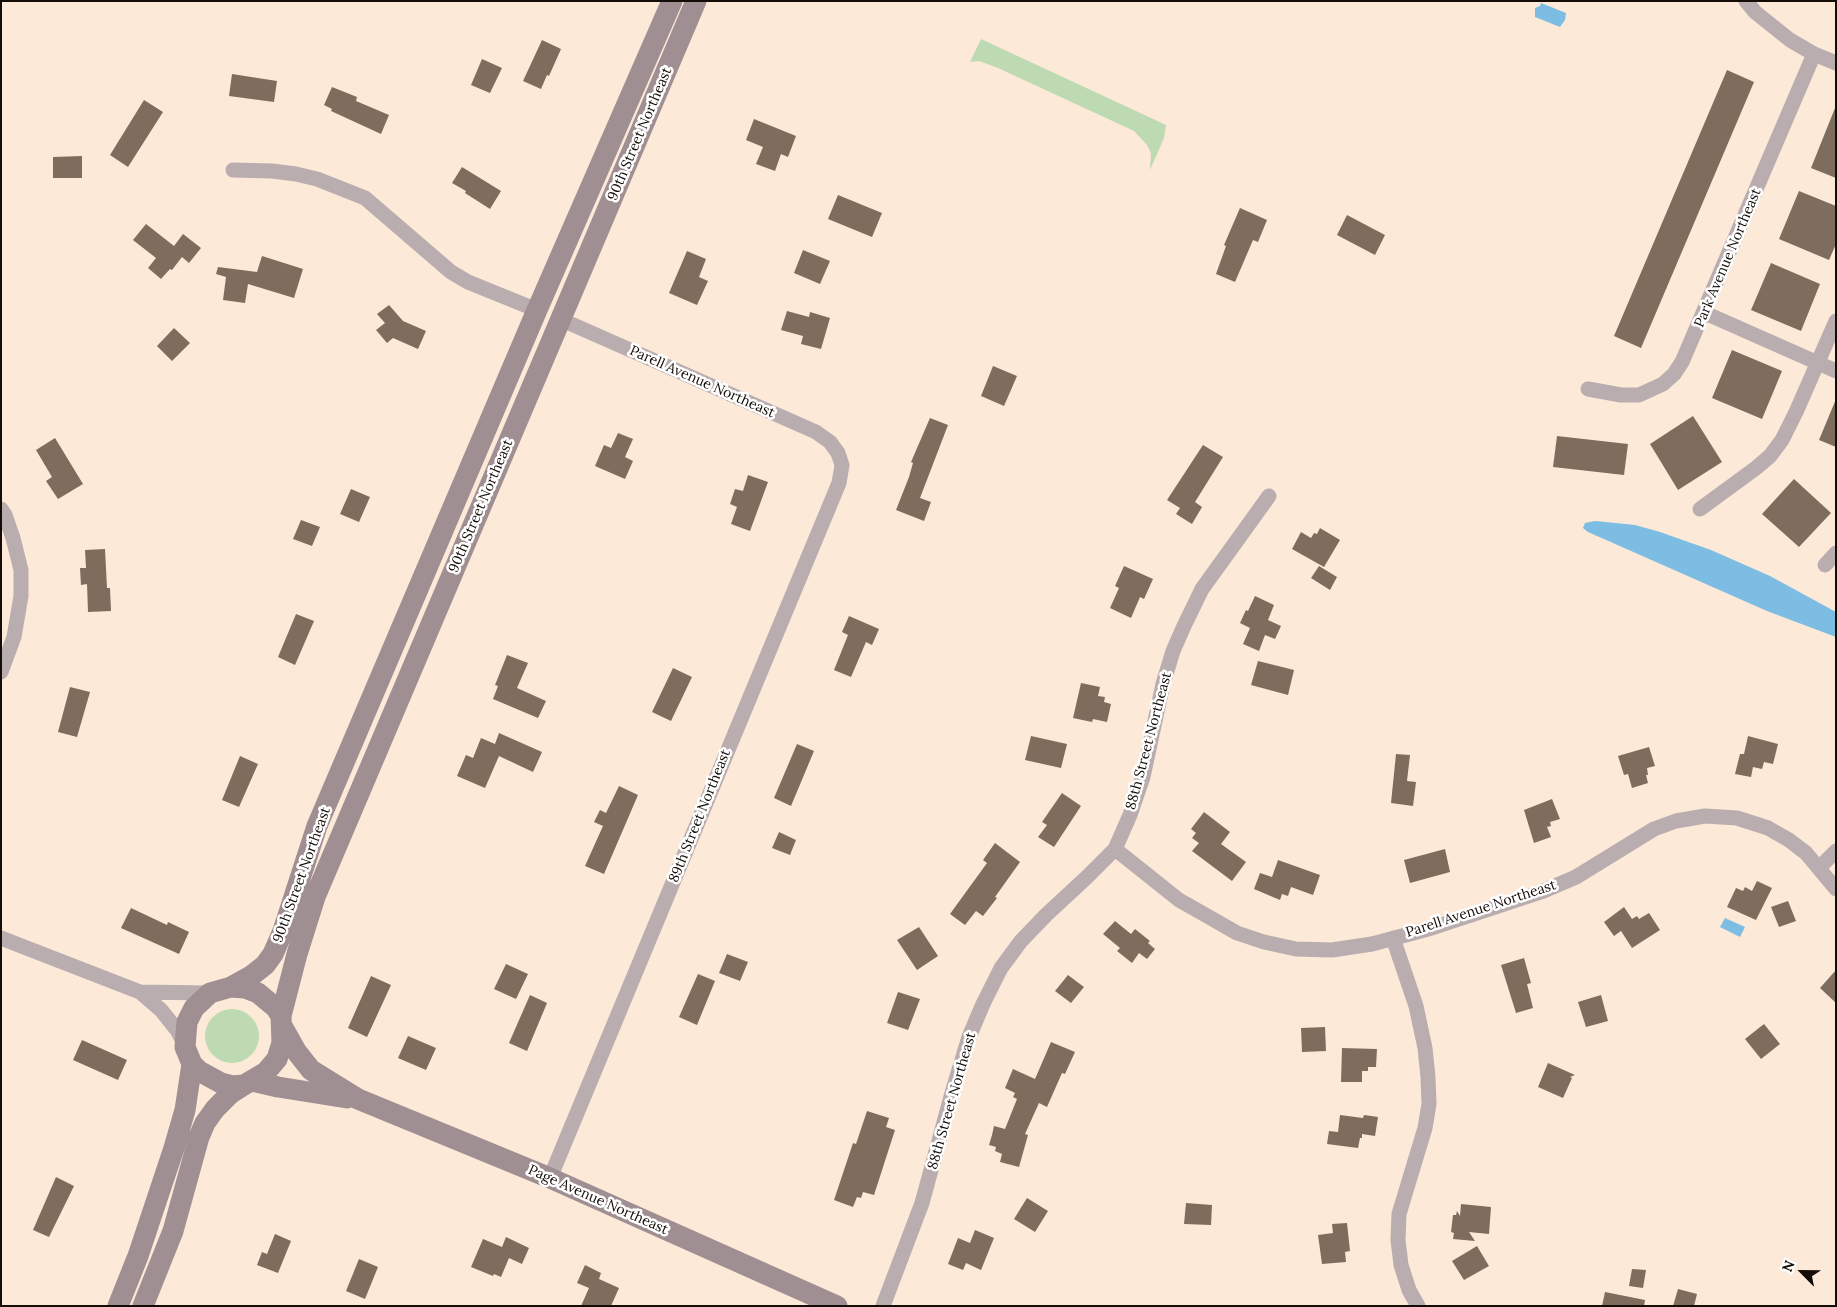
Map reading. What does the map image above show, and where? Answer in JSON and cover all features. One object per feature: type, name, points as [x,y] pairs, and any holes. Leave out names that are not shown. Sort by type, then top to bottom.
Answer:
[{"type":"main road","name":"90th Street Northeast","points":[[231,987],[266,965],[273,954],[283,931],[317,826],[537,310],[672,1]]},
{"type":"main road","name":"90th Street Northeast","points":[[281,1021],[297,954],[314,897],[696,1]]},
{"type":"main road","points":[[118,1306],[138,1256],[185,1110],[189,1055],[187,1022],[194,1008],[210,993],[231,987],[245,988],[258,993],[276,1008],[281,1021],[282,1043],[277,1059],[266,1072],[230,1094],[215,1109],[205,1124],[173,1231],[143,1306]]},
{"type":"main road","name":"Page Avenue Northeast","points":[[281,1021],[296,1051],[311,1070],[358,1100],[550,1178],[837,1306]]},
{"type":"main road","points":[[189,1055],[199,1071],[221,1082],[232,1086],[248,1083]]},
{"type":"main road","name":"Page Avenue Northeast","points":[[248,1083],[358,1100]]},
{"type":"street","points":[[1746,1],[1755,12],[1790,40],[1814,54],[1836,63]]},
{"type":"street","name":"Park Avenue Northeast","points":[[1588,389],[1639,396],[1663,384],[1674,374],[1682,362],[1704,313],[1814,54]]},
{"type":"street","points":[[233,170],[296,174],[330,184],[365,198],[451,272],[468,282],[537,310]]},
{"type":"street","points":[[1704,313],[1836,371]]},
{"type":"street","name":"Parell Avenue Northeast","points":[[560,320],[816,432],[830,442],[838,453]]},
{"type":"street","points":[[1700,508],[1770,456],[1782,440],[1836,321]]},
{"type":"street","name":"89th Street Northeast","points":[[550,1178],[839,482],[842,465],[838,453]]},
{"type":"street","name":"88th Street Northeast","points":[[882,1306],[922,1203],[954,1083],[969,1036],[983,1004],[1001,968],[1021,942],[1115,848],[1130,815],[1142,777],[1163,684],[1173,651],[1202,589],[1269,496]]},
{"type":"street","points":[[1,509],[10,530],[21,570],[21,596],[14,637],[1,672]]},
{"type":"street","points":[[1825,565],[1836,553]]},
{"type":"street","name":"Parell Avenue Northeast","points":[[1115,848],[1179,900],[1237,933],[1264,942],[1296,949],[1332,950],[1393,938],[1541,892],[1576,877],[1654,829],[1676,821],[1705,816],[1737,818],[1768,828],[1789,840],[1806,853],[1836,889]]},
{"type":"street","points":[[1819,868],[1836,851]]},
{"type":"street","points":[[1,938],[140,992],[161,1010],[177,1030],[189,1055]]},
{"type":"street","points":[[1393,938],[1416,1006],[1425,1048],[1428,1077],[1429,1104],[1426,1128],[1399,1214],[1398,1231],[1401,1264],[1409,1290],[1418,1306]]},
{"type":"street","points":[[140,992],[210,993]]},
{"type":"green space","points":[[981,39],[1166,125],[1164,138],[1150,170],[1151,153],[1147,145],[1134,131],[998,68],[979,61],[970,62]]},
{"type":"green space","points":[[232,1009],[242,1011],[251,1017],[257,1026],[259,1036],[257,1046],[251,1055],[242,1061],[232,1063],[222,1061],[213,1055],[207,1046],[205,1036],[207,1026],[213,1017],[222,1011]]},
{"type":"water","points":[[1541,3],[1566,13],[1565,20],[1560,27],[1535,17],[1535,8],[1540,6]]},
{"type":"water","points":[[1595,521],[1635,525],[1660,532],[1711,550],[1770,576],[1836,612],[1836,637],[1767,611],[1588,532],[1583,528],[1585,523]]},
{"type":"water","points":[[1725,918],[1745,927],[1740,937],[1720,927]]},
{"type":"building","points":[[542,40],[561,49],[541,89],[523,81]]},
{"type":"building","points":[[482,59],[502,68],[490,93],[471,85]]},
{"type":"building","points":[[1727,70],[1754,82],[1641,348],[1614,336]]},
{"type":"building","points":[[232,74],[277,81],[274,102],[229,96]]},
{"type":"building","points":[[332,87],[357,97],[356,101],[389,115],[381,134],[331,111],[332,109],[324,105]]},
{"type":"building","points":[[144,100],[163,112],[128,167],[110,155]]},
{"type":"building","points":[[1836,108],[1836,178],[1811,168]]},
{"type":"building","points":[[754,119],[796,136],[788,157],[781,154],[775,171],[756,164],[763,147],[746,140]]},
{"type":"building","points":[[82,156],[82,178],[53,178],[53,157]]},
{"type":"building","points":[[462,167],[501,191],[490,209],[452,183]]},
{"type":"building","points":[[1799,191],[1836,206],[1836,244],[1829,260],[1779,239]]},
{"type":"building","points":[[838,195],[882,213],[872,237],[828,219]]},
{"type":"building","points":[[1240,208],[1267,220],[1258,242],[1253,240],[1235,282],[1216,274],[1226,246],[1224,245]]},
{"type":"building","points":[[1347,215],[1385,235],[1375,255],[1337,235]]},
{"type":"building","points":[[146,224],[174,246],[183,234],[201,248],[189,263],[182,257],[172,270],[170,269],[161,279],[148,268],[156,258],[133,240]]},
{"type":"building","points":[[803,250],[830,261],[820,284],[794,273]]},
{"type":"building","points":[[687,251],[706,259],[699,277],[708,281],[697,305],[669,293]]},
{"type":"building","points":[[262,256],[303,269],[294,298],[248,284],[245,303],[223,300],[226,277],[216,274],[218,267],[257,272]]},
{"type":"building","points":[[1771,263],[1820,284],[1801,331],[1751,310]]},
{"type":"building","points":[[389,305],[403,321],[426,331],[418,349],[393,338],[387,343],[376,330],[385,323],[377,314]]},
{"type":"building","points":[[787,311],[809,317],[810,312],[830,318],[821,349],[801,344],[803,336],[781,330]]},
{"type":"building","points":[[174,328],[190,343],[172,361],[157,346]]},
{"type":"building","points":[[1732,350],[1782,371],[1762,419],[1712,398]]},
{"type":"building","points":[[993,366],[1017,376],[1004,406],[981,396]]},
{"type":"building","points":[[1836,399],[1836,447],[1819,440]]},
{"type":"building","points":[[1693,416],[1722,462],[1678,490],[1650,444]]},
{"type":"building","points":[[930,418],[948,425],[920,498],[931,502],[924,521],[896,510],[909,477],[913,463],[911,462]]},
{"type":"building","points":[[618,433],[633,439],[625,457],[633,461],[625,479],[595,466],[604,445],[611,448]]},
{"type":"building","points":[[1557,436],[1628,444],[1624,475],[1553,467]]},
{"type":"building","points":[[55,438],[83,484],[58,499],[46,481],[52,477],[36,450]]},
{"type":"building","points":[[1203,445],[1223,457],[1195,502],[1202,507],[1192,524],[1176,514],[1180,508],[1167,500]]},
{"type":"building","points":[[748,475],[768,482],[750,531],[731,524],[737,507],[730,504],[735,489],[743,491]]},
{"type":"building","points":[[1794,479],[1831,513],[1799,547],[1762,514]]},
{"type":"building","points":[[351,489],[370,497],[359,522],[340,514]]},
{"type":"building","points":[[301,520],[320,527],[312,546],[293,539]]},
{"type":"building","points":[[1320,528],[1340,540],[1324,567],[1292,549],[1301,532],[1311,538],[1314,533],[1317,534]]},
{"type":"building","points":[[105,549],[107,588],[110,588],[111,611],[88,612],[87,584],[81,585],[80,568],[86,568],[85,550]]},
{"type":"building","points":[[1124,566],[1153,579],[1144,599],[1140,597],[1131,618],[1110,608],[1119,588],[1115,586]]},
{"type":"building","points":[[1319,566],[1337,577],[1330,590],[1311,578]]},
{"type":"building","points":[[1255,596],[1274,605],[1268,620],[1281,626],[1275,639],[1265,635],[1259,651],[1243,644],[1250,628],[1240,623]]},
{"type":"building","points":[[296,614],[314,621],[295,665],[278,657]]},
{"type":"building","points":[[849,616],[879,629],[872,645],[866,642],[851,677],[834,670],[848,635],[842,632]]},
{"type":"building","points":[[507,655],[528,663],[517,688],[546,701],[538,718],[493,699],[498,686],[495,685]]},
{"type":"building","points":[[1258,661],[1294,670],[1288,695],[1251,685]]},
{"type":"building","points":[[673,668],[692,677],[671,721],[652,712]]},
{"type":"building","points":[[1081,683],[1100,687],[1098,696],[1105,697],[1104,702],[1111,704],[1107,722],[1093,719],[1092,722],[1073,718]]},
{"type":"building","points":[[70,687],[90,692],[77,737],[58,732]]},
{"type":"building","points":[[499,733],[542,752],[533,772],[499,756],[485,788],[457,776],[466,755],[473,758],[481,738],[495,744]]},
{"type":"building","points":[[1031,736],[1067,744],[1061,768],[1025,760]]},
{"type":"building","points":[[1748,736],[1778,744],[1773,764],[1764,762],[1762,769],[1753,767],[1751,777],[1735,774],[1740,754],[1744,754]]},
{"type":"building","points":[[797,744],[814,751],[791,806],[774,798]]},
{"type":"building","points":[[1649,747],[1655,766],[1647,768],[1648,783],[1632,788],[1628,774],[1624,775],[1618,756]]},
{"type":"building","points":[[1396,754],[1410,755],[1407,781],[1416,782],[1413,806],[1391,803]]},
{"type":"building","points":[[240,756],[258,764],[239,807],[222,800]]},
{"type":"building","points":[[619,786],[638,795],[604,874],[585,866],[603,826],[594,822],[600,810],[606,813]]},
{"type":"building","points":[[1062,793],[1081,806],[1054,847],[1038,837],[1047,825],[1042,822]]},
{"type":"building","points":[[1552,799],[1560,819],[1550,822],[1551,826],[1547,827],[1551,837],[1534,843],[1524,810]]},
{"type":"building","points":[[1204,812],[1230,832],[1221,844],[1246,862],[1232,881],[1192,851],[1199,843],[1192,838],[1196,833],[1191,829]]},
{"type":"building","points":[[779,832],[796,840],[790,855],[772,848]]},
{"type":"building","points":[[995,843],[1020,862],[983,916],[976,911],[965,925],[950,914],[987,863],[983,860]]},
{"type":"building","points":[[1445,849],[1450,872],[1410,883],[1404,860]]},
{"type":"building","points":[[1278,860],[1320,875],[1313,895],[1291,887],[1288,896],[1282,894],[1280,900],[1254,889],[1260,873],[1272,877]]},
{"type":"building","points":[[1757,881],[1772,888],[1756,920],[1727,907],[1736,888],[1743,891],[1745,887],[1752,891]]},
{"type":"building","points":[[1788,901],[1796,921],[1779,927],[1771,907]]},
{"type":"building","points":[[1624,907],[1632,919],[1637,916],[1639,919],[1649,913],[1660,930],[1632,948],[1621,931],[1614,936],[1604,922]]},
{"type":"building","points":[[131,908],[167,925],[168,922],[189,932],[179,954],[121,928]]},
{"type":"building","points":[[1115,921],[1131,934],[1135,929],[1150,941],[1148,943],[1155,949],[1147,959],[1139,953],[1132,963],[1117,951],[1120,948],[1103,934]]},
{"type":"building","points":[[919,927],[938,956],[917,970],[897,940]]},
{"type":"building","points":[[727,954],[748,962],[740,981],[719,973]]},
{"type":"building","points":[[1524,958],[1531,983],[1527,984],[1533,1008],[1516,1013],[1501,965]]},
{"type":"building","points":[[506,964],[528,974],[516,999],[494,989]]},
{"type":"building","points":[[1836,970],[1836,1003],[1820,988]]},
{"type":"building","points":[[698,974],[715,981],[697,1025],[679,1017]]},
{"type":"building","points":[[1068,975],[1084,987],[1071,1003],[1055,991]]},
{"type":"building","points":[[371,976],[391,985],[367,1037],[348,1028]]},
{"type":"building","points":[[898,992],[920,999],[908,1030],[887,1023]]},
{"type":"building","points":[[530,995],[547,1003],[527,1051],[509,1043]]},
{"type":"building","points":[[1601,995],[1608,1021],[1586,1027],[1578,1002]]},
{"type":"building","points":[[1764,1024],[1780,1044],[1761,1059],[1745,1039]]},
{"type":"building","points":[[1325,1027],[1326,1051],[1302,1052],[1301,1028]]},
{"type":"building","points":[[408,1036],[436,1048],[426,1070],[398,1058]]},
{"type":"building","points":[[82,1040],[127,1060],[118,1080],[73,1060]]},
{"type":"building","points":[[1051,1042],[1075,1052],[1065,1074],[1062,1073],[1047,1107],[1039,1103],[1025,1134],[1028,1135],[1019,1167],[1000,1162],[1002,1154],[995,1151],[996,1147],[989,1145],[994,1126],[1005,1129],[1017,1099],[1013,1097],[1015,1093],[1005,1088],[1013,1069],[1035,1079]]},
{"type":"building","points":[[1342,1048],[1377,1049],[1376,1067],[1368,1067],[1368,1071],[1362,1071],[1362,1082],[1341,1082]]},
{"type":"building","points":[[1548,1063],[1575,1075],[1570,1077],[1572,1078],[1563,1098],[1538,1087]]},
{"type":"building","points":[[867,1111],[889,1118],[886,1127],[895,1130],[874,1195],[863,1192],[861,1198],[857,1197],[853,1207],[834,1200],[853,1143],[856,1144]]},
{"type":"building","points":[[1340,1115],[1363,1118],[1364,1115],[1378,1117],[1375,1136],[1362,1134],[1358,1148],[1327,1144],[1329,1131],[1338,1132]]},
{"type":"building","points":[[56,1177],[74,1186],[49,1237],[33,1230]]},
{"type":"building","points":[[1027,1198],[1048,1211],[1035,1232],[1014,1219]]},
{"type":"building","points":[[1186,1203],[1212,1205],[1211,1225],[1184,1224]]},
{"type":"building","points":[[1461,1204],[1491,1207],[1489,1234],[1469,1232],[1475,1241],[1453,1239],[1454,1233],[1451,1232],[1453,1215],[1456,1215],[1457,1211],[1460,1216]]},
{"type":"building","points":[[1347,1223],[1350,1251],[1345,1252],[1346,1262],[1322,1264],[1318,1235],[1333,1233],[1332,1224]]},
{"type":"building","points":[[975,1230],[994,1238],[981,1270],[966,1263],[963,1270],[948,1264],[958,1238],[970,1243]]},
{"type":"building","points":[[275,1234],[291,1241],[278,1273],[257,1265],[262,1252],[267,1254]]},
{"type":"building","points":[[506,1237],[529,1248],[522,1264],[509,1258],[501,1277],[494,1274],[493,1276],[471,1267],[483,1239],[502,1247]]},
{"type":"building","points":[[1477,1246],[1489,1266],[1464,1280],[1452,1261]]},
{"type":"building","points":[[359,1259],[378,1267],[365,1299],[346,1291]]},
{"type":"building","points":[[585,1265],[601,1273],[599,1279],[619,1288],[611,1306],[581,1306],[589,1288],[577,1283]]},
{"type":"building","points":[[1632,1269],[1646,1270],[1643,1288],[1629,1286]]},
{"type":"building","points":[[1678,1289],[1697,1294],[1694,1306],[1673,1306]]},
{"type":"building","points":[[1605,1292],[1645,1300],[1644,1306],[1602,1306]]}]
